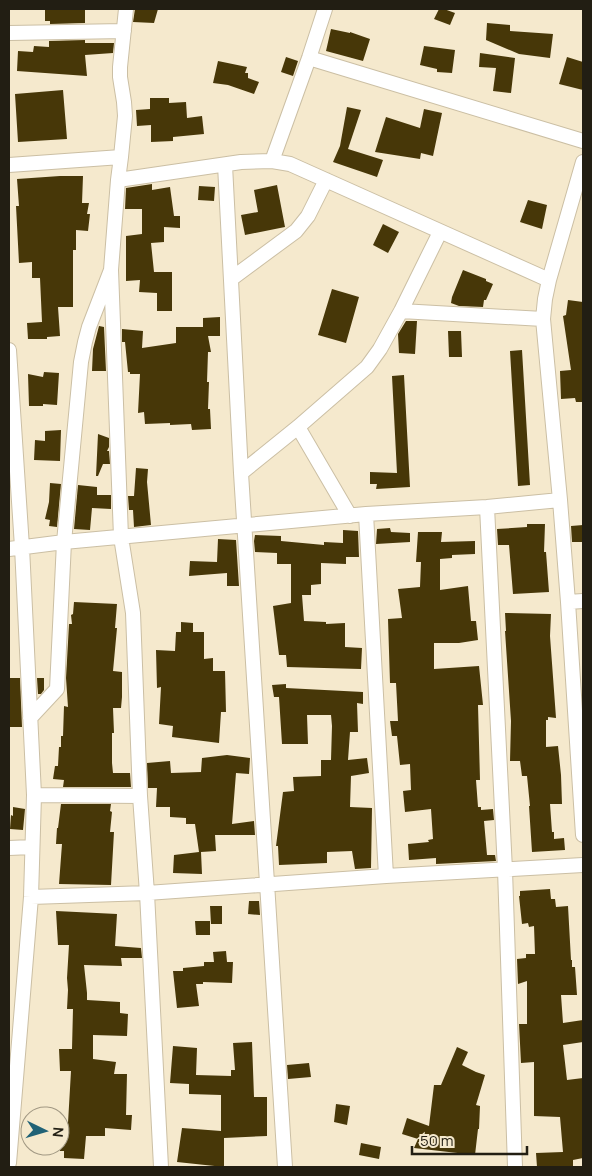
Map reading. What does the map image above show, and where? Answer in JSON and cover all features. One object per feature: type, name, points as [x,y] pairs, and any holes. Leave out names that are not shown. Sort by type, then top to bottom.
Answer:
[{"type":"street","points":[[126,9],[120,67],[124,102],[121,158],[110,270],[121,537],[134,614],[140,796],[148,893],[161,1167]]},
{"type":"street","points":[[272,161],[325,9]]},
{"type":"street","points":[[9,33],[124,31]]},
{"type":"street","points":[[309,58],[583,141]]},
{"type":"street","points":[[9,165],[121,158]]},
{"type":"street","points":[[118,180],[241,162],[272,161],[290,164],[550,280]]},
{"type":"street","points":[[225,165],[241,473],[285,1167]]},
{"type":"street","points":[[583,166],[545,299],[543,319],[568,602],[583,835]]},
{"type":"street","points":[[231,279],[302,225],[326,180]]},
{"type":"street","points":[[241,473],[367,367],[380,349],[401,311],[440,232]]},
{"type":"street","points":[[30,718],[58,689],[64,542],[81,362],[89,327],[110,270]]},
{"type":"street","points":[[401,311],[543,319]]},
{"type":"street","points":[[9,350],[15,548],[30,718],[34,794],[31,897],[9,1163]]},
{"type":"street","points":[[298,427],[350,516]]},
{"type":"street","points":[[15,548],[366,514],[560,500]]},
{"type":"street","points":[[487,506],[505,870],[515,1167]]},
{"type":"street","points":[[366,514],[386,876]]},
{"type":"street","points":[[568,602],[583,601]]},
{"type":"street","points":[[34,794],[140,796]]},
{"type":"street","points":[[9,848],[32,847]]},
{"type":"street","points":[[31,897],[148,893],[386,876],[583,865]]},
{"type":"building","points":[[45,9],[85,9],[85,23],[50,24],[50,21],[45,21]]},
{"type":"building","points":[[135,9],[158,9],[154,23],[133,22]]},
{"type":"building","points":[[439,9],[455,13],[450,25],[434,19]]},
{"type":"building","points":[[487,23],[510,25],[510,31],[553,34],[550,58],[519,54],[486,40]]},
{"type":"building","points":[[331,29],[350,32],[370,39],[363,61],[326,51]]},
{"type":"building","points":[[85,40],[85,43],[114,43],[113,53],[85,55],[87,76],[17,71],[18,51],[33,52],[34,46],[49,47],[49,41]]},
{"type":"building","points":[[424,46],[455,50],[452,73],[437,72],[437,69],[420,65]]},
{"type":"building","points":[[480,53],[515,58],[511,93],[493,91],[496,68],[479,67]]},
{"type":"building","points":[[286,57],[298,61],[293,76],[281,72]]},
{"type":"building","points":[[567,57],[583,62],[583,90],[559,84]]},
{"type":"building","points":[[218,61],[247,67],[245,73],[248,73],[248,78],[259,82],[254,94],[228,85],[213,83]]},
{"type":"building","points":[[63,90],[67,139],[18,142],[15,94]]},
{"type":"building","points":[[150,98],[169,98],[169,103],[186,102],[187,118],[202,116],[204,134],[173,137],[173,141],[151,142],[151,125],[137,126],[136,110],[150,109]]},
{"type":"building","points":[[347,107],[361,110],[348,149],[383,160],[377,177],[333,162],[340,146]]},
{"type":"building","points":[[424,109],[442,113],[433,156],[421,153],[420,159],[375,152],[386,117],[420,128]]},
{"type":"building","points":[[83,176],[82,203],[89,203],[87,214],[90,214],[88,231],[76,230],[76,250],[73,250],[73,307],[58,307],[60,336],[47,337],[47,339],[28,339],[27,323],[42,322],[40,278],[32,278],[32,262],[19,263],[16,206],[19,206],[17,179]]},
{"type":"building","points":[[152,184],[152,190],[170,187],[174,216],[180,216],[180,228],[164,227],[164,242],[151,243],[154,272],[172,272],[172,311],[157,311],[157,293],[139,292],[140,280],[126,281],[126,236],[142,234],[142,209],[125,209],[126,188]]},
{"type":"building","points":[[277,185],[285,227],[245,235],[241,215],[258,212],[254,190]]},
{"type":"building","points":[[199,186],[215,187],[214,201],[198,200]]},
{"type":"building","points":[[528,200],[547,205],[542,229],[520,222]]},
{"type":"building","points":[[383,224],[399,232],[388,253],[373,245]]},
{"type":"building","points":[[463,270],[486,279],[486,281],[493,284],[486,300],[484,300],[483,307],[459,306],[451,303]]},
{"type":"building","points":[[332,289],[359,297],[346,343],[318,335]]},
{"type":"building","points":[[568,300],[583,302],[583,402],[576,402],[575,398],[561,399],[560,371],[571,370],[563,316],[566,315]]},
{"type":"building","points":[[220,317],[220,336],[208,336],[211,352],[208,352],[207,382],[209,382],[208,409],[210,409],[211,429],[192,430],[191,424],[145,424],[144,412],[138,413],[140,374],[130,374],[128,372],[125,342],[122,342],[122,329],[143,331],[142,348],[176,343],[176,327],[203,327],[203,318]]},
{"type":"building","points":[[406,321],[417,321],[415,354],[399,353],[398,334]]},
{"type":"building","points":[[99,326],[104,327],[106,371],[92,371],[93,349]]},
{"type":"building","points":[[448,331],[461,331],[462,357],[449,357]]},
{"type":"building","points":[[522,350],[530,485],[518,486],[510,351]]},
{"type":"building","points":[[44,372],[59,373],[57,405],[29,406],[28,374],[43,377]]},
{"type":"building","points":[[404,375],[410,487],[376,489],[377,484],[370,484],[370,472],[397,473],[392,376]]},
{"type":"building","points":[[61,430],[60,461],[34,460],[35,440],[45,441],[45,431]]},
{"type":"building","points":[[98,434],[109,438],[107,451],[109,451],[110,464],[103,464],[98,476],[96,476]]},
{"type":"building","points":[[136,468],[148,469],[147,482],[151,525],[134,527],[133,510],[129,510],[128,496],[134,496]]},
{"type":"building","points":[[50,483],[61,484],[57,527],[49,526],[50,520],[45,519],[49,502]]},
{"type":"building","points":[[78,485],[97,487],[97,495],[111,495],[111,509],[92,508],[90,530],[74,529]]},
{"type":"building","points":[[527,524],[545,524],[544,552],[546,552],[549,592],[513,594],[509,545],[498,545],[497,529],[527,527]]},
{"type":"building","points":[[583,525],[583,542],[572,542],[571,526]]},
{"type":"building","points":[[390,528],[391,532],[410,533],[410,542],[376,544],[377,529]]},
{"type":"building","points":[[343,530],[358,531],[359,557],[346,557],[346,564],[321,563],[321,584],[311,585],[311,595],[302,595],[304,621],[326,622],[326,624],[345,623],[345,647],[362,648],[361,669],[287,667],[286,655],[279,655],[273,606],[291,603],[291,564],[277,564],[277,553],[255,552],[255,535],[281,536],[281,541],[324,545],[324,542],[343,543]]},
{"type":"building","points":[[418,532],[442,532],[441,542],[475,541],[475,554],[452,555],[452,558],[440,559],[440,590],[468,586],[471,621],[476,621],[478,640],[459,643],[434,643],[434,669],[479,666],[483,705],[478,705],[480,780],[476,780],[478,807],[481,807],[481,810],[493,809],[494,820],[484,821],[487,855],[495,855],[496,861],[436,864],[436,858],[409,860],[408,844],[429,842],[428,840],[433,839],[431,809],[405,812],[403,791],[411,790],[410,764],[400,765],[397,736],[392,736],[390,721],[398,721],[396,683],[390,683],[388,619],[402,618],[398,589],[420,587],[421,562],[416,562]]},
{"type":"building","points":[[218,539],[236,540],[239,586],[227,586],[227,573],[189,576],[190,561],[217,562]]},
{"type":"building","points":[[74,602],[117,604],[113,671],[122,672],[122,697],[121,708],[113,708],[112,763],[113,773],[130,773],[131,787],[63,787],[64,780],[53,779],[55,766],[58,766],[61,736],[63,736],[64,706],[68,707],[66,678],[69,624],[72,624],[71,615],[73,614]]},
{"type":"building","points":[[505,613],[551,614],[550,636],[556,718],[548,717],[548,720],[546,720],[546,747],[558,746],[562,804],[550,804],[554,839],[564,838],[565,850],[532,852],[527,776],[522,776],[520,761],[510,761],[511,721]]},
{"type":"building","points":[[181,622],[193,623],[193,632],[204,632],[204,659],[213,658],[213,671],[225,671],[226,712],[221,712],[219,743],[172,737],[173,726],[159,724],[161,687],[157,688],[156,650],[175,651],[176,632],[181,632]]},
{"type":"building","points":[[9,678],[20,678],[22,727],[9,727]]},
{"type":"building","points":[[37,678],[44,678],[44,690],[41,694],[38,694]]},
{"type":"building","points":[[286,684],[286,688],[363,692],[363,704],[357,703],[358,732],[350,732],[348,760],[367,758],[369,773],[351,776],[350,807],[372,808],[371,868],[355,869],[352,851],[327,852],[327,863],[279,865],[278,846],[276,846],[283,792],[294,791],[293,777],[321,776],[321,760],[331,760],[331,715],[307,715],[308,744],[282,744],[279,697],[274,697],[272,685]]},
{"type":"building","points":[[227,755],[250,758],[249,774],[236,773],[232,824],[254,821],[255,835],[215,835],[216,851],[201,852],[202,874],[173,873],[174,855],[199,852],[195,824],[186,824],[186,818],[170,817],[170,807],[156,807],[157,788],[148,788],[147,763],[170,761],[171,773],[201,772],[202,758]]},
{"type":"building","points":[[61,804],[111,804],[110,832],[114,832],[111,885],[59,884],[62,844],[56,844]]},
{"type":"building","points":[[13,807],[25,809],[23,830],[10,829]]},
{"type":"building","points":[[550,889],[551,899],[555,899],[556,907],[568,906],[571,960],[572,967],[575,967],[577,995],[561,995],[563,1023],[583,1020],[583,1042],[563,1045],[567,1080],[583,1078],[583,1158],[573,1160],[573,1167],[537,1167],[536,1153],[563,1152],[560,1117],[534,1116],[534,1062],[521,1063],[519,1024],[527,1024],[527,981],[518,984],[517,959],[526,958],[526,954],[535,954],[534,926],[529,927],[528,923],[522,924],[519,896],[520,891]]},
{"type":"building","points":[[249,901],[259,901],[260,915],[248,914]]},
{"type":"building","points":[[210,906],[222,906],[222,924],[211,924]]},
{"type":"building","points":[[56,911],[117,914],[115,946],[141,948],[142,958],[121,958],[122,966],[84,965],[87,1000],[120,1002],[120,1013],[128,1014],[127,1036],[93,1035],[93,1059],[116,1062],[114,1074],[127,1074],[126,1115],[132,1115],[131,1130],[105,1128],[105,1136],[86,1136],[84,1159],[64,1158],[64,1156],[70,1156],[69,1106],[71,1071],[60,1071],[59,1049],[72,1049],[73,1009],[67,1009],[69,945],[58,945]]},
{"type":"building","points":[[195,921],[210,921],[210,935],[196,935]]},
{"type":"building","points":[[226,951],[227,962],[233,962],[232,983],[203,982],[203,984],[196,984],[199,1006],[177,1008],[173,971],[183,971],[183,968],[204,966],[204,962],[214,962],[213,952]]},
{"type":"building","points":[[252,1042],[254,1097],[267,1097],[267,1136],[224,1138],[224,1167],[177,1162],[182,1128],[221,1131],[221,1095],[189,1094],[189,1084],[170,1083],[173,1046],[197,1048],[196,1075],[231,1076],[231,1070],[235,1070],[233,1043]]},
{"type":"building","points":[[457,1047],[468,1052],[462,1065],[485,1075],[476,1105],[480,1106],[475,1155],[414,1148],[418,1139],[402,1134],[407,1118],[429,1126],[434,1085],[441,1085]]},
{"type":"building","points":[[309,1063],[311,1077],[288,1079],[287,1065]]},
{"type":"building","points":[[336,1104],[350,1106],[347,1125],[334,1122]]},
{"type":"building","points":[[361,1143],[381,1147],[379,1159],[359,1155]]}]
